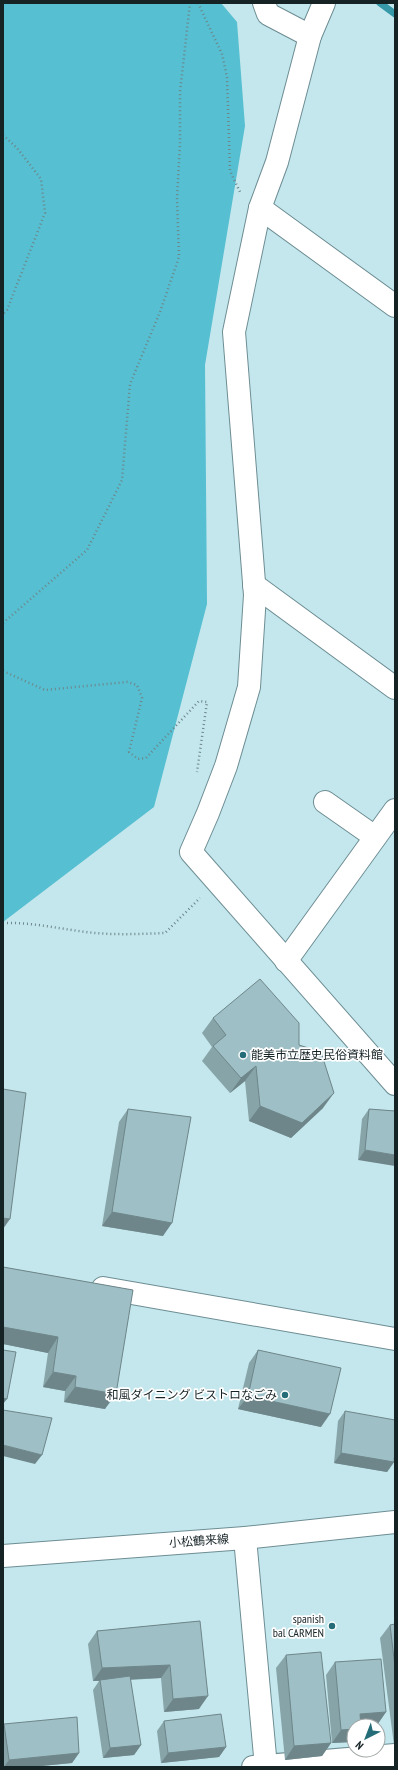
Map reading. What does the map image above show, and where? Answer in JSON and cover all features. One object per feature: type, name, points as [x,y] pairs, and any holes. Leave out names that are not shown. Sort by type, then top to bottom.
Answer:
[{"type":"street","points":[[264,3],[268,14],[310,36]]},
{"type":"street","points":[[324,3],[310,36],[277,162],[260,208],[234,332],[255,595],[248,687],[226,766],[191,852],[395,1084]]},
{"type":"street","points":[[260,208],[395,306]]},
{"type":"street","points":[[254,585],[395,688]]},
{"type":"street","points":[[325,802],[375,837]]},
{"type":"street","points":[[286,961],[395,810]]},
{"type":"street","points":[[81,1285],[395,1339]]},
{"type":"street","name":"小松鶴来線","points":[[3,1556],[245,1538],[395,1522]]},
{"type":"street","points":[[245,1538],[262,1767],[395,1755]]},
{"type":"path","points":[[3,623],[87,550],[122,480],[130,384],[160,312],[179,257],[177,198],[180,143],[180,92],[190,3]]},
{"type":"path","points":[[198,3],[222,54],[227,76],[230,171],[240,193],[260,208]]},
{"type":"path","points":[[3,135],[18,148],[41,179],[45,213],[7,310],[3,314]]},
{"type":"path","points":[[3,671],[45,690],[127,682],[137,684],[142,698],[129,752],[138,759],[146,758],[199,701],[207,702],[196,775]]},
{"type":"path","points":[[3,923],[21,922],[108,934],[129,935],[165,933],[216,882]]},
{"type":"shaded area","points":[[3,3],[221,3],[237,22],[245,126],[205,365],[207,604],[154,807],[3,922]]},
{"type":"building","points":[[260,979],[299,1023],[299,1045],[321,1052],[334,1093],[302,1123],[260,1106],[256,1066],[241,1078],[213,1046],[226,1035],[213,1018]]},
{"type":"building","points":[[3,1089],[26,1093],[10,1219],[3,1218]]},
{"type":"building","points":[[128,1109],[191,1117],[172,1223],[112,1212]]},
{"type":"building","points":[[369,1109],[395,1111],[395,1155],[365,1150]]},
{"type":"building","points":[[3,1267],[133,1290],[116,1394],[75,1387],[76,1376],[53,1372],[58,1337],[3,1327]]},
{"type":"building","points":[[3,1350],[16,1352],[7,1399],[3,1398]]},
{"type":"building","name":"和風ダイニング ビストロなごみ","points":[[258,1350],[341,1368],[330,1414],[248,1396]]},
{"type":"building","points":[[3,1410],[52,1418],[42,1455],[3,1445]]},
{"type":"building","points":[[345,1411],[395,1420],[394,1462],[341,1453]]},
{"type":"building","points":[[200,1621],[208,1696],[173,1699],[170,1665],[102,1668],[97,1631]]},
{"type":"building","points":[[395,1624],[395,1667],[390,1625]]},
{"type":"building","points":[[321,1652],[331,1743],[294,1746],[286,1655]]},
{"type":"building","points":[[381,1659],[386,1712],[360,1714],[360,1718],[346,1718],[346,1730],[341,1730],[335,1662]]},
{"type":"building","points":[[130,1676],[141,1745],[110,1748],[100,1680]]},
{"type":"building","points":[[221,1714],[226,1747],[168,1753],[164,1721]]},
{"type":"building","points":[[77,1717],[79,1753],[9,1760],[4,1724]]},
{"type":"waterway","points":[[380,3],[395,14]]},
{"type":"place","name":"能美市立歴史民俗資料館","points":[[243,1055]]},
{"type":"place","name":"和風ダイニング ビストロなごみ","points":[[285,1395]]},
{"type":"place","name":"spanish bal CARMEN","points":[[332,1626]]}]
